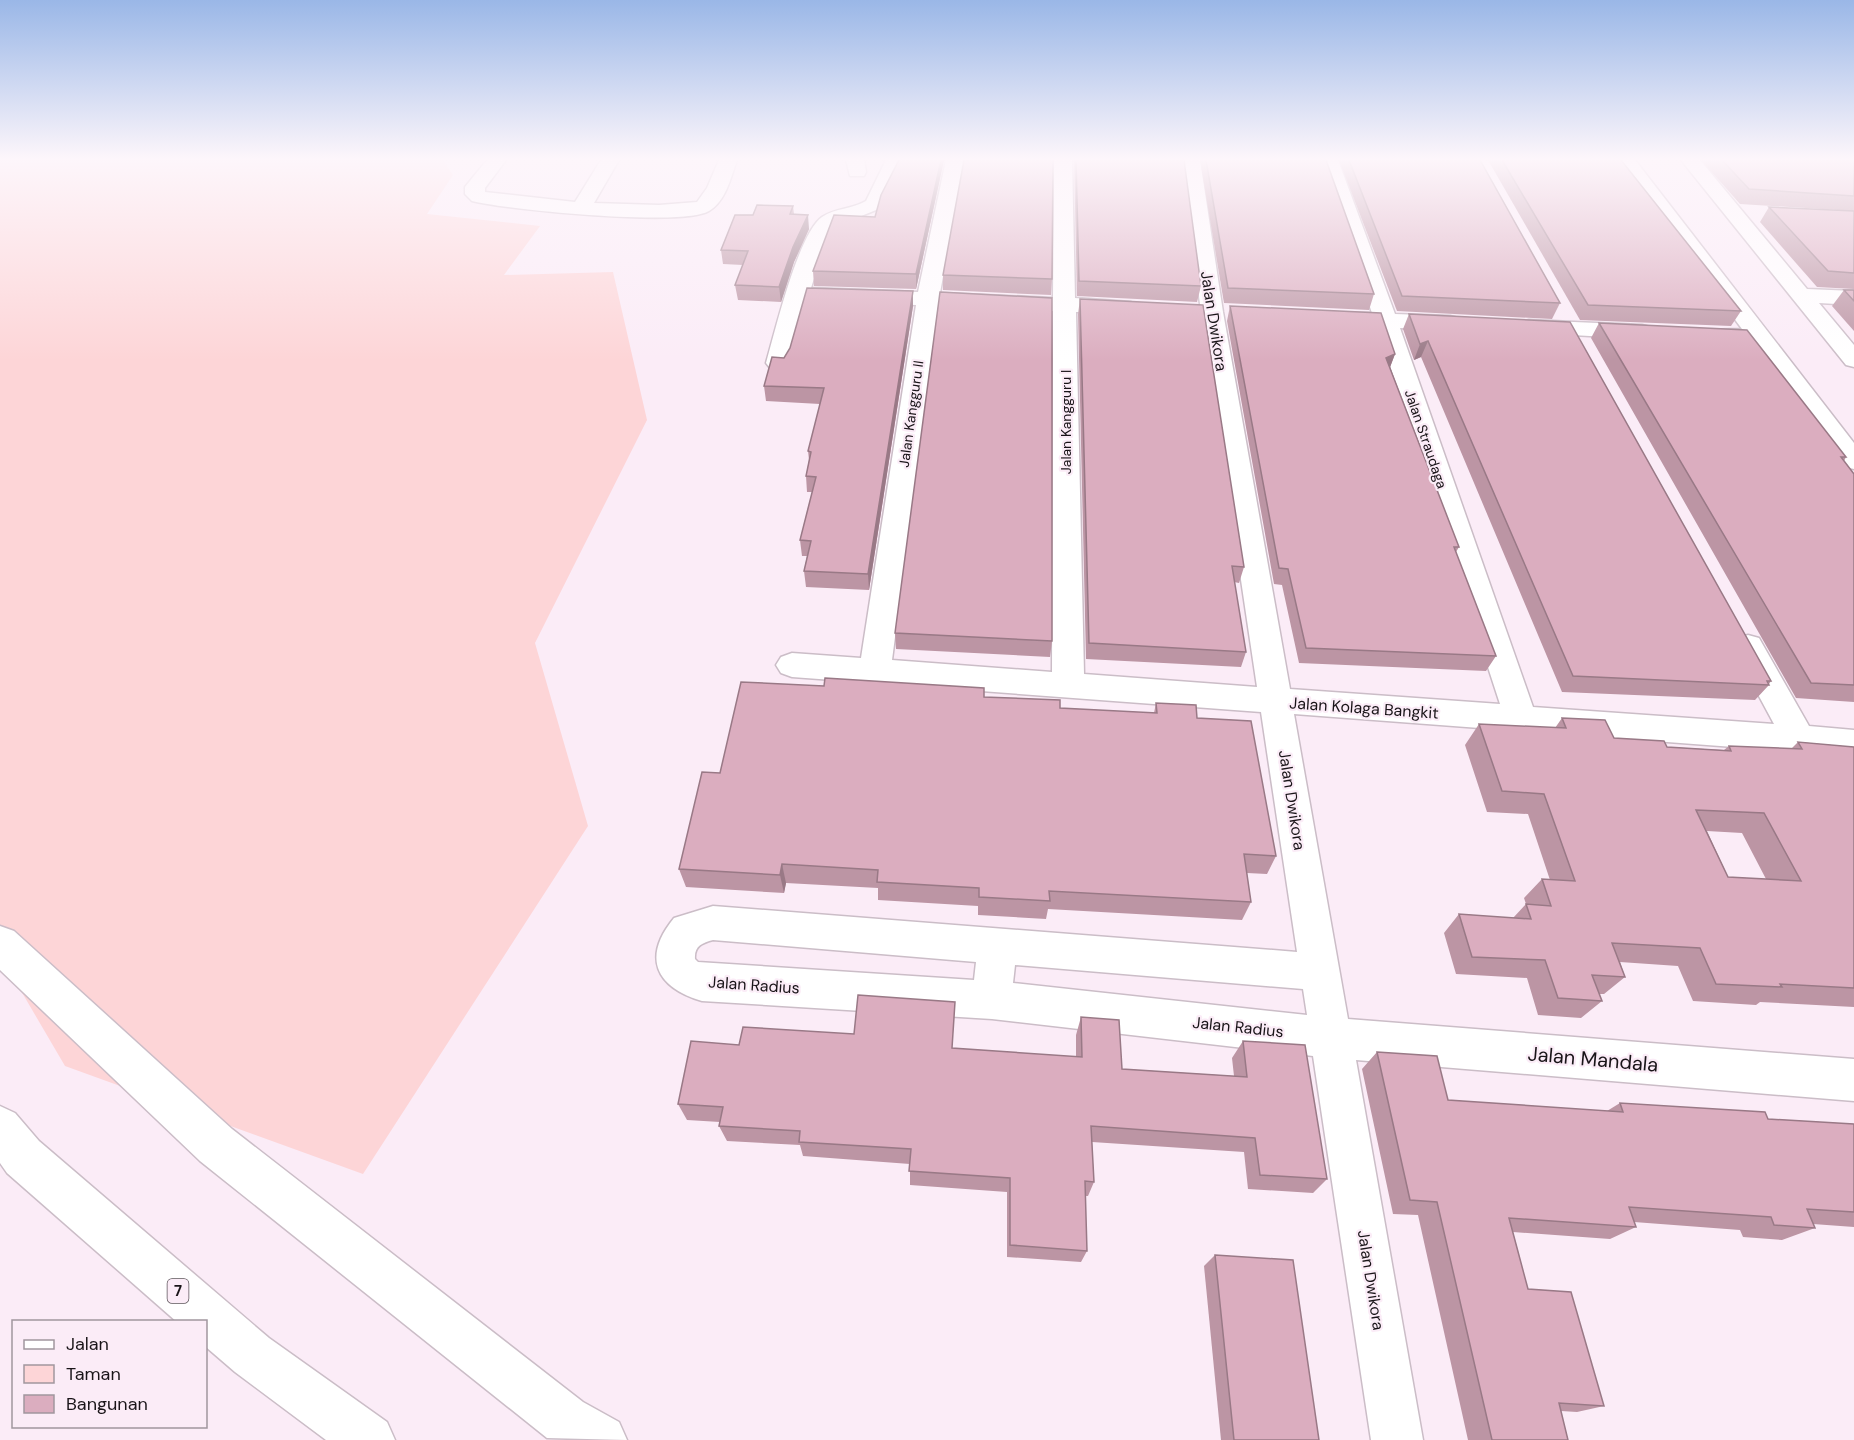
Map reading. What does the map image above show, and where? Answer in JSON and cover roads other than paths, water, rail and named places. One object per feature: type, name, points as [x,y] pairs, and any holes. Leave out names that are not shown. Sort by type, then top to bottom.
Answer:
[{"type":"main road","points":[[778,363],[798,294],[823,227]]},
{"type":"main road","name":"Jalan Kangguru II","points":[[875,669],[928,298],[942,227]]},
{"type":"main road","name":"Jalan Kangguru I","points":[[1064,227],[1068,684]]},
{"type":"main road","name":"Jalan Dwikora","points":[[1200,227],[1212,312],[1397,1440]]},
{"type":"main road","name":"Jalan Straudaga","points":[[1353,227],[1521,719]]},
{"type":"main road","points":[[1677,227],[1854,461]]},
{"type":"main road","points":[[1745,227],[1854,360]]},
{"type":"main road","points":[[798,294],[1144,309]]},
{"type":"main road","points":[[1801,295],[1854,298]]},
{"type":"main road","points":[[1317,317],[1468,324]]},
{"type":"main road","points":[[1502,325],[1666,333]]},
{"type":"main road","points":[[1690,334],[1761,337]]},
{"type":"main road","points":[[1737,626],[1799,739]]},
{"type":"main road","name":"Jalan Kolaga Bangkit","points":[[792,664],[1854,743]]},
{"type":"main road","name":"Jalan Radius","points":[[1320,972],[713,923],[688,930],[674,954],[676,967],[683,976],[702,982],[992,1000],[1331,1038]]},
{"type":"main road","points":[[0,944],[216,1145],[565,1420],[601,1440]]},
{"type":"main road","points":[[992,1000],[997,946]]},
{"type":"main road","name":"Jalan Mandala","points":[[1331,1038],[1854,1080]]},
{"type":"main road","name":"7","points":[[0,1128],[23,1157],[252,1355],[369,1440]]}]
